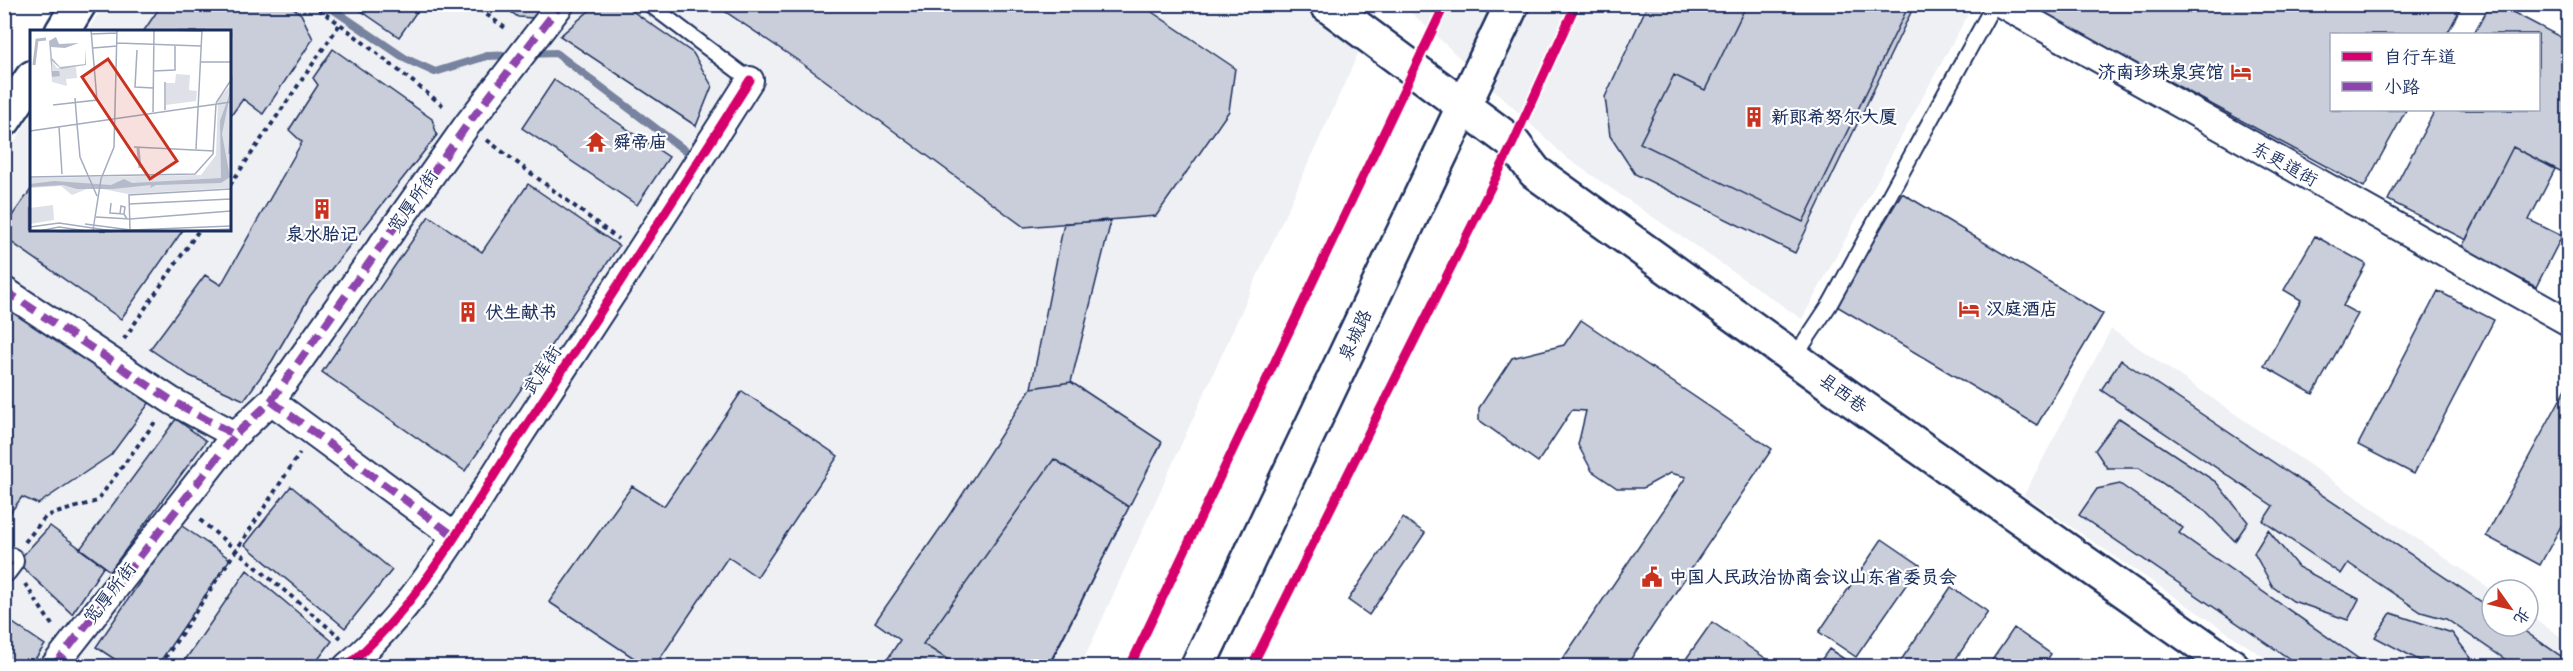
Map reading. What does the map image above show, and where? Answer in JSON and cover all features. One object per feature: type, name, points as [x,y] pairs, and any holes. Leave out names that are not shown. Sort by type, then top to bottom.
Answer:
[{"type":"main road","points":[[63,30],[79,4]]},
{"type":"main road","name":"县西巷","points":[[1326,4],[1513,143],[1536,171],[1794,358],[2232,666]]},
{"type":"main road","name":"泉城路","points":[[1198,666],[1512,4]]},
{"type":"main road","points":[[4,120],[30,81]]},
{"type":"street","name":"宽厚所街","points":[[60,657],[235,435],[271,401],[507,72],[561,4]]},
{"type":"street","name":"东更道街","points":[[2001,4],[2568,322]]},
{"type":"street","name":"武库街","points":[[353,661],[422,585],[750,80]]},
{"type":"street","points":[[4,290],[172,401],[235,435]]},
{"type":"street","points":[[271,401],[454,536]]},
{"type":"lane","points":[[649,4],[750,80]]},
{"type":"lane","points":[[1794,358],[1830,304],[1994,4]]},
{"type":"path","points":[[231,184],[340,24],[311,4]]},
{"type":"path","points":[[472,4],[527,45]]},
{"type":"path","points":[[110,360],[198,231]]},
{"type":"path","points":[[60,657],[7,565],[46,516],[97,501],[172,401]]},
{"type":"path","points":[[160,666],[314,433]]},
{"type":"path","points":[[181,504],[236,551],[353,661]]},
{"type":"shaded area","points":[[104,5],[1380,5],[1081,666],[5,666],[4,158],[30,118],[30,231],[231,231],[231,30],[88,30]]},
{"type":"shaded area","points":[[1403,5],[1973,5],[1802,319],[1568,159]]},
{"type":"shaded area","points":[[2111,329],[2480,582],[2480,638],[2540,638],[2540,622],[2568,642],[2568,666],[2277,666],[2024,495]]},
{"type":"building","points":[[162,4],[287,4],[301,14],[313,39],[263,114],[243,99],[231,116],[231,30],[144,30]]},
{"type":"building","points":[[351,4],[422,4],[399,37]]},
{"type":"building","points":[[500,4],[543,4],[533,18],[518,17]]},
{"type":"building","points":[[597,4],[622,4],[693,53],[712,86],[696,126],[560,36]]},
{"type":"building","points":[[714,4],[1140,4],[1235,68],[1229,111],[1156,216],[1024,227],[803,64]]},
{"type":"building","name":"新郎希努尔大厦","points":[[1648,4],[1915,4],[1795,253],[1635,174],[1610,136],[1605,97]]},
{"type":"building","name":"新郎希努尔大厦","points":[[1747,4],[1903,4],[1908,7],[1803,222],[1640,143],[1674,75],[1705,90]]},
{"type":"building","name":"济南珍珠泉宾馆","points":[[2027,4],[2463,4],[2448,33],[2330,33],[2330,111],[2405,111],[2364,187]]},
{"type":"building","points":[[2490,4],[2497,4],[2568,41],[2568,175],[2513,147],[2466,240],[2388,200],[2434,111],[2540,111],[2540,33],[2475,33]]},
{"type":"building","name":"泉水胎记","points":[[333,49],[432,119],[437,135],[310,296],[272,361],[244,400],[190,376],[150,349],[205,275],[221,285],[302,142],[289,130],[318,85],[313,78]]},
{"type":"building","name":"舜帝庙","points":[[554,80],[669,157],[637,205],[522,128]]},
{"type":"building","points":[[2513,147],[2555,169],[2529,220],[2562,236],[2536,287],[2461,249]]},
{"type":"building","name":"伏生献书","points":[[528,184],[619,246],[465,471],[322,372],[429,216],[482,252]]},
{"type":"building","points":[[30,191],[30,231],[182,231],[121,319],[4,237],[4,227]]},
{"type":"building","name":"汉庭酒店","points":[[1902,193],[2103,314],[2037,425],[1835,305]]},
{"type":"building","points":[[1111,221],[1071,382],[1031,388],[1064,223]]},
{"type":"building","points":[[2315,236],[2366,264],[2343,306],[2358,314],[2313,394],[2264,366],[2301,300],[2284,290]]},
{"type":"building","points":[[2438,291],[2494,320],[2414,474],[2358,445]]},
{"type":"building","points":[[4,301],[150,402],[111,455],[38,504],[22,497],[4,521]]},
{"type":"building","name":"中国人民政治协商会议山东省委员会","points":[[1581,320],[1772,449],[1626,666],[1558,666],[1686,477],[1670,473],[1643,488],[1617,488],[1592,471],[1578,445],[1586,411],[1572,410],[1538,462],[1479,420],[1479,408],[1512,358],[1564,345]]},
{"type":"building","points":[[2121,360],[2480,601],[2480,638],[2534,638],[2568,661],[2568,666],[2515,666],[2446,619],[2421,612],[2348,563],[2341,574],[2263,521],[2273,506],[2101,390]]},
{"type":"building","points":[[1071,382],[1162,442],[1048,666],[883,666],[900,640],[875,622],[948,517],[1031,388]]},
{"type":"building","points":[[2568,385],[2568,513],[2540,565],[2486,536]]},
{"type":"building","points":[[742,391],[838,456],[757,577],[728,557],[655,666],[646,666],[549,602],[632,486],[664,506]]},
{"type":"building","points":[[2119,418],[2216,482],[2248,522],[2235,541],[2205,511],[2139,468],[2107,468],[2095,450]]},
{"type":"building","points":[[176,419],[206,441],[110,571],[80,549]]},
{"type":"building","points":[[1054,459],[1129,507],[1049,666],[958,666],[923,644]]},
{"type":"building","points":[[2120,484],[2183,528],[2179,533],[2369,666],[2300,666],[2079,515],[2097,489]]},
{"type":"building","points":[[291,486],[392,570],[345,628],[245,545]]},
{"type":"building","points":[[1403,518],[1425,533],[1369,615],[1348,600]]},
{"type":"building","points":[[179,524],[230,559],[157,666],[125,666],[96,647]]},
{"type":"building","points":[[50,526],[104,566],[72,614],[17,562]]},
{"type":"building","points":[[2268,530],[2298,567],[2359,599],[2348,620],[2293,601],[2273,587],[2254,553]]},
{"type":"building","points":[[1882,539],[1920,565],[1856,657],[1819,632]]},
{"type":"building","points":[[247,570],[332,641],[313,666],[181,666]]},
{"type":"building","points":[[1951,587],[1988,612],[1951,666],[1897,666]]},
{"type":"building","points":[[2391,613],[2452,633],[2477,666],[2430,666],[2375,637]]},
{"type":"building","points":[[4,617],[45,645],[30,666],[4,666]]},
{"type":"building","points":[[1712,622],[1777,666],[1681,666]]},
{"type":"building","points":[[2014,628],[2051,654],[2043,666],[1988,666]]},
{"type":"building","points":[[1829,649],[1855,666],[1817,666]]},
{"type":"waterway","points":[[325,4],[406,59],[435,72],[487,56],[516,55]]},
{"type":"waterway","points":[[528,54],[556,53],[687,152]]},
{"type":"marked path","points":[[4,290],[172,401],[235,435],[271,401],[467,125],[561,4]]},
{"type":"marked path","points":[[271,401],[454,536]]},
{"type":"marked path","points":[[54,666],[235,435]]},
{"type":"marked path","points":[[4,569],[10,561]]},
{"type":"cycle path","points":[[1130,666],[1445,4]]},
{"type":"cycle path","points":[[1252,666],[1513,143],[1576,4]]},
{"type":"cycle path","points":[[347,666],[398,615],[462,527],[750,80]]},
{"type":"place","name":"济南珍珠泉宾馆","points":[[2241,72]]},
{"type":"place","name":"新郎希努尔大厦","points":[[1754,117]]},
{"type":"place","name":"舜帝庙","points":[[596,142]]},
{"type":"place","name":"泉水胎记","points":[[322,209]]},
{"type":"place","name":"汉庭酒店","points":[[1969,309]]},
{"type":"place","name":"伏生献书","points":[[468,312]]},
{"type":"place","name":"中国人民政治协商会议山东省委员会","points":[[1652,577]]}]
